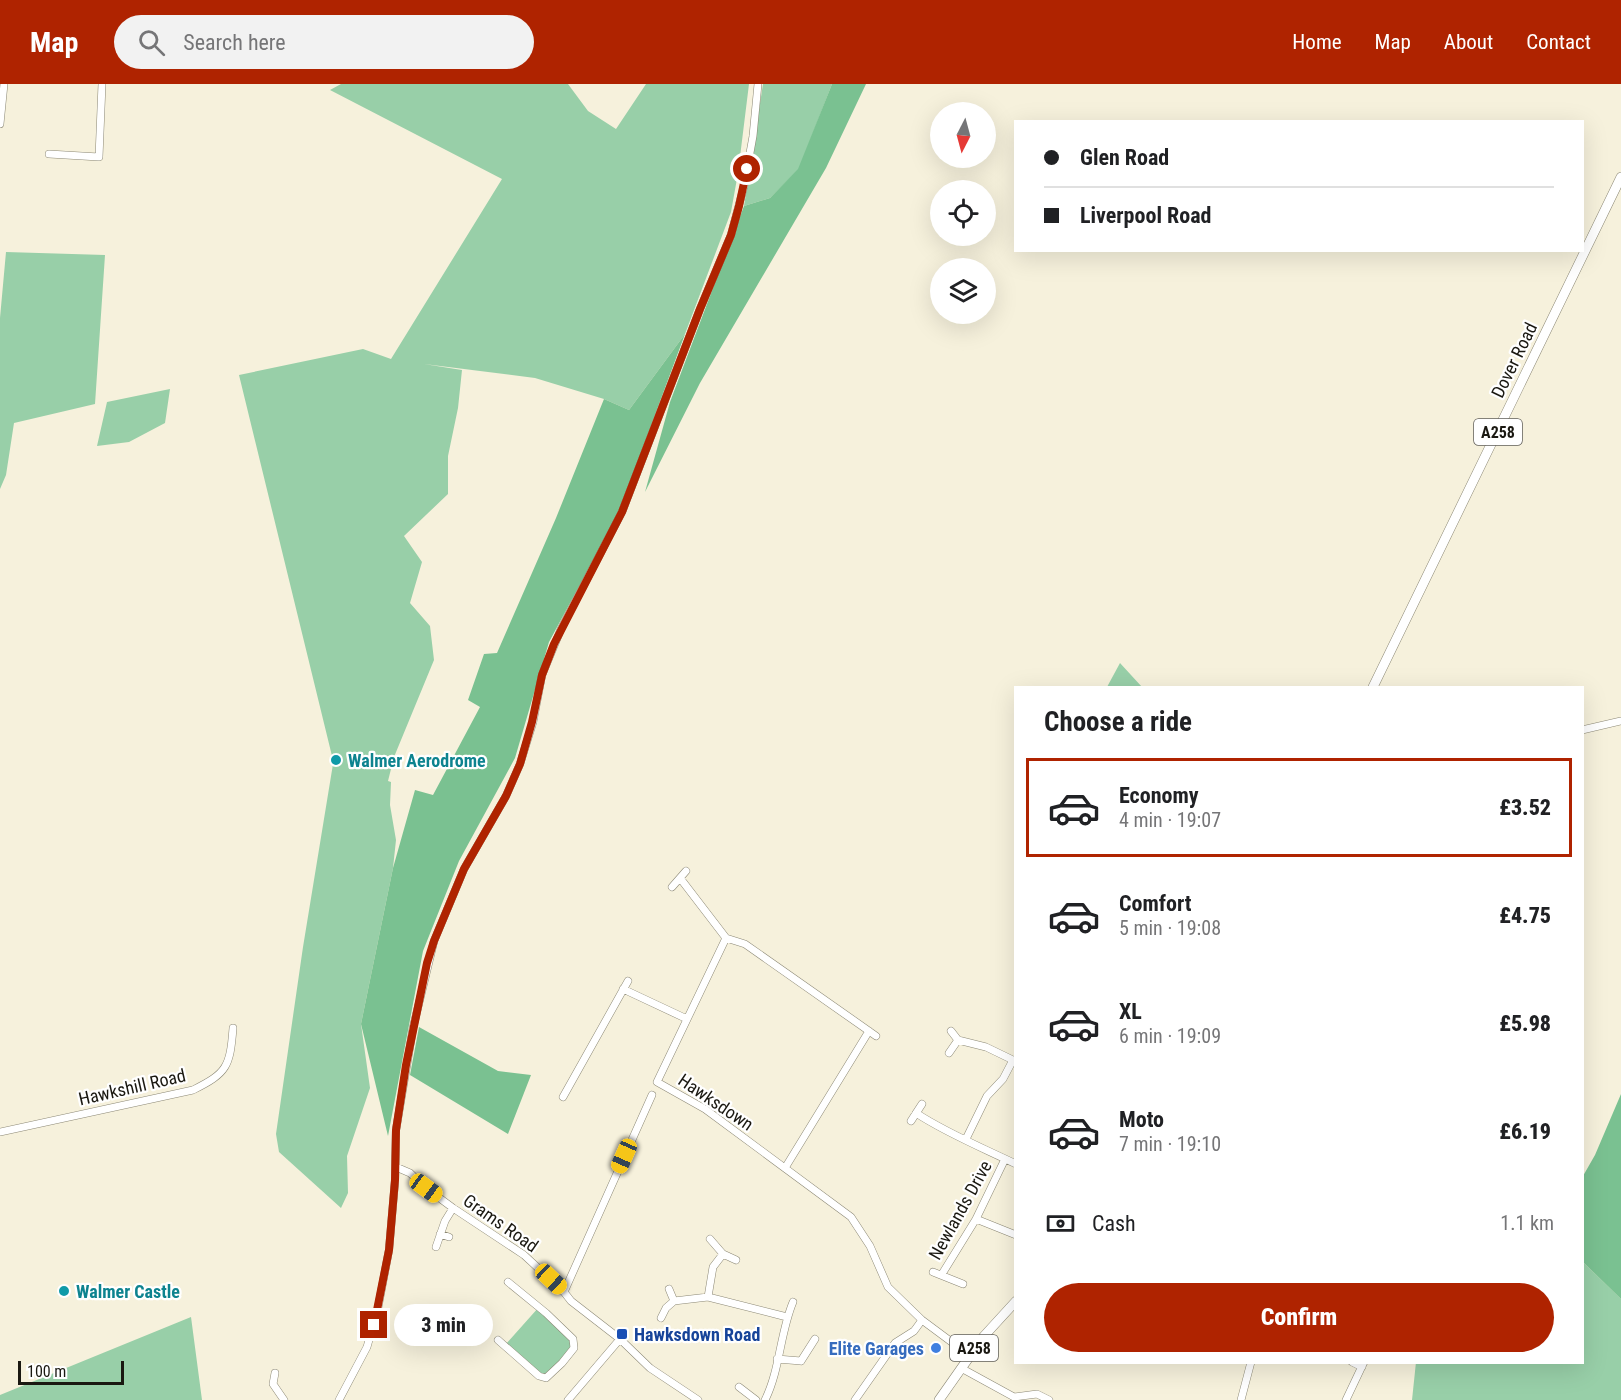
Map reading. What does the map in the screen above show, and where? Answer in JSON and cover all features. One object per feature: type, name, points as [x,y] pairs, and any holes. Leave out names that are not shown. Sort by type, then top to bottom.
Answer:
[{"type":"main road","name":"Dover Road","points":[[1373,686],[1621,177]]},
{"type":"main road","name":"A258","points":[[939,1400],[969,1355],[1014,1303]]},
{"type":"street","points":[[0,124],[4,84]]},
{"type":"street","points":[[49,154],[99,157],[102,84]]},
{"type":"street","points":[[339,1400],[367,1347],[378,1308],[389,1250],[396,1167],[396,1130],[406,1065],[427,963],[434,941],[464,869],[520,764],[542,675],[554,644],[622,512],[731,235],[744,186],[753,136],[758,84]]},
{"type":"street","points":[[1584,730],[1621,721]]},
{"type":"street","points":[[672,887],[686,871]]},
{"type":"street","points":[[680,878],[726,938],[745,944],[873,1033],[785,1168]]},
{"type":"street","name":"Hawksdown","points":[[726,938],[657,1082],[705,1109],[851,1217],[870,1246],[888,1287],[922,1320],[969,1355]]},
{"type":"street","points":[[563,1097],[628,981]]},
{"type":"street","points":[[623,989],[687,1019]]},
{"type":"street","name":"Hawkshill Road","points":[[0,1132],[193,1090],[221,1073],[228,1062],[232,1047],[233,1028]]},
{"type":"street","points":[[951,1031],[958,1040],[986,1047],[1014,1060],[1003,1079],[987,1096],[966,1139]]},
{"type":"street","points":[[949,1053],[958,1040]]},
{"type":"street","points":[[564,1292],[652,1095]]},
{"type":"street","points":[[911,1121],[922,1104]]},
{"type":"street","points":[[916,1113],[939,1128],[1014,1163]]},
{"type":"street","name":"Newlands Drive","points":[[942,1274],[976,1219],[1005,1159]]},
{"type":"street","name":"Grams Road","points":[[396,1167],[410,1173],[453,1208],[524,1255],[572,1301],[650,1368],[698,1400]]},
{"type":"street","points":[[435,1247],[453,1208]]},
{"type":"street","points":[[976,1219],[1014,1234]]},
{"type":"street","points":[[440,1234],[449,1237]]},
{"type":"street","points":[[710,1239],[723,1254],[736,1260]]},
{"type":"street","points":[[708,1297],[713,1267],[723,1254]]},
{"type":"street","name":"Newlands Drive","points":[[933,1272],[963,1284]]},
{"type":"street","points":[[498,1340],[539,1376],[546,1378],[574,1348],[573,1339],[508,1282]]},
{"type":"street","points":[[669,1289],[674,1301]]},
{"type":"street","points":[[662,1318],[666,1308],[674,1301],[708,1297],[787,1317]]},
{"type":"street","points":[[765,1400],[793,1302]]},
{"type":"street","points":[[855,1400],[895,1343],[914,1331],[922,1320]]},
{"type":"street","points":[[801,1361],[815,1339]]},
{"type":"street","points":[[568,1400],[620,1340]]},
{"type":"street","points":[[777,1359],[801,1361]]},
{"type":"street","points":[[801,1361],[805,1371]]},
{"type":"street","points":[[1241,1400],[1250,1364]]},
{"type":"street","points":[[1346,1400],[1363,1364]]},
{"type":"street","points":[[962,1368],[1013,1399],[1037,1394],[1049,1400]]},
{"type":"street","points":[[275,1373],[273,1384],[284,1400]]},
{"type":"street","points":[[739,1387],[756,1400]]},
{"type":"green space","points":[[341,84],[568,84],[588,111],[616,129],[646,84],[749,84],[731,212],[685,334],[629,410],[604,399],[535,378],[424,364],[462,370],[458,408],[448,456],[448,494],[404,536],[422,562],[410,603],[430,626],[434,660],[394,757],[388,781],[391,782],[390,805],[396,840],[393,868],[361,1024],[370,1088],[347,1156],[348,1193],[341,1208],[279,1152],[276,1134],[333,764],[339,766],[342,757],[332,756],[239,375],[363,349],[391,359],[502,179],[330,90]]},
{"type":"green space","points":[[763,84],[832,84],[799,169],[770,198],[744,206]]},
{"type":"green space","points":[[832,84],[866,84],[826,168],[700,383],[645,492],[670,402],[744,206],[770,198],[798,169]]},
{"type":"green space","points":[[6,252],[105,255],[95,404],[14,423],[6,475],[0,489],[0,318]]},
{"type":"green space","points":[[685,334],[619,512],[549,642],[515,758],[459,861],[423,951],[388,1136],[361,1024],[393,868],[415,790],[433,795],[480,707],[468,700],[484,654],[497,653],[556,518],[604,399],[629,410]]},
{"type":"green space","points":[[170,389],[165,423],[129,442],[97,446],[107,402]]},
{"type":"green space","points":[[1120,663],[1141,686],[1108,686]]},
{"type":"green space","points":[[419,1027],[498,1071],[531,1075],[508,1134],[410,1075]]},
{"type":"green space","points":[[1621,1094],[1621,1299],[1584,1263],[1584,1174],[1595,1155]]},
{"type":"green space","points":[[1584,1263],[1621,1299],[1621,1400],[1412,1400],[1416,1364],[1584,1364]]},
{"type":"green space","points":[[539,1307],[574,1343],[546,1378],[505,1345]]},
{"type":"green space","points":[[191,1317],[202,1400],[0,1400],[0,1395]]},
{"type":"place","name":"Walmer Aerodrome","points":[[336,760]]},
{"type":"place","name":"Walmer Castle","points":[[64,1291]]},
{"type":"place","name":"Hawksdown Road","points":[[622,1334]]},
{"type":"place","name":"Elite Garages","points":[[936,1348]]},
{"type":"route","points":[[374,1325],[389,1250],[395,1180],[396,1130],[406,1065],[427,963],[434,941],[464,869],[506,796],[520,764],[542,675],[561,629],[622,512],[731,235],[747,169]]}]
